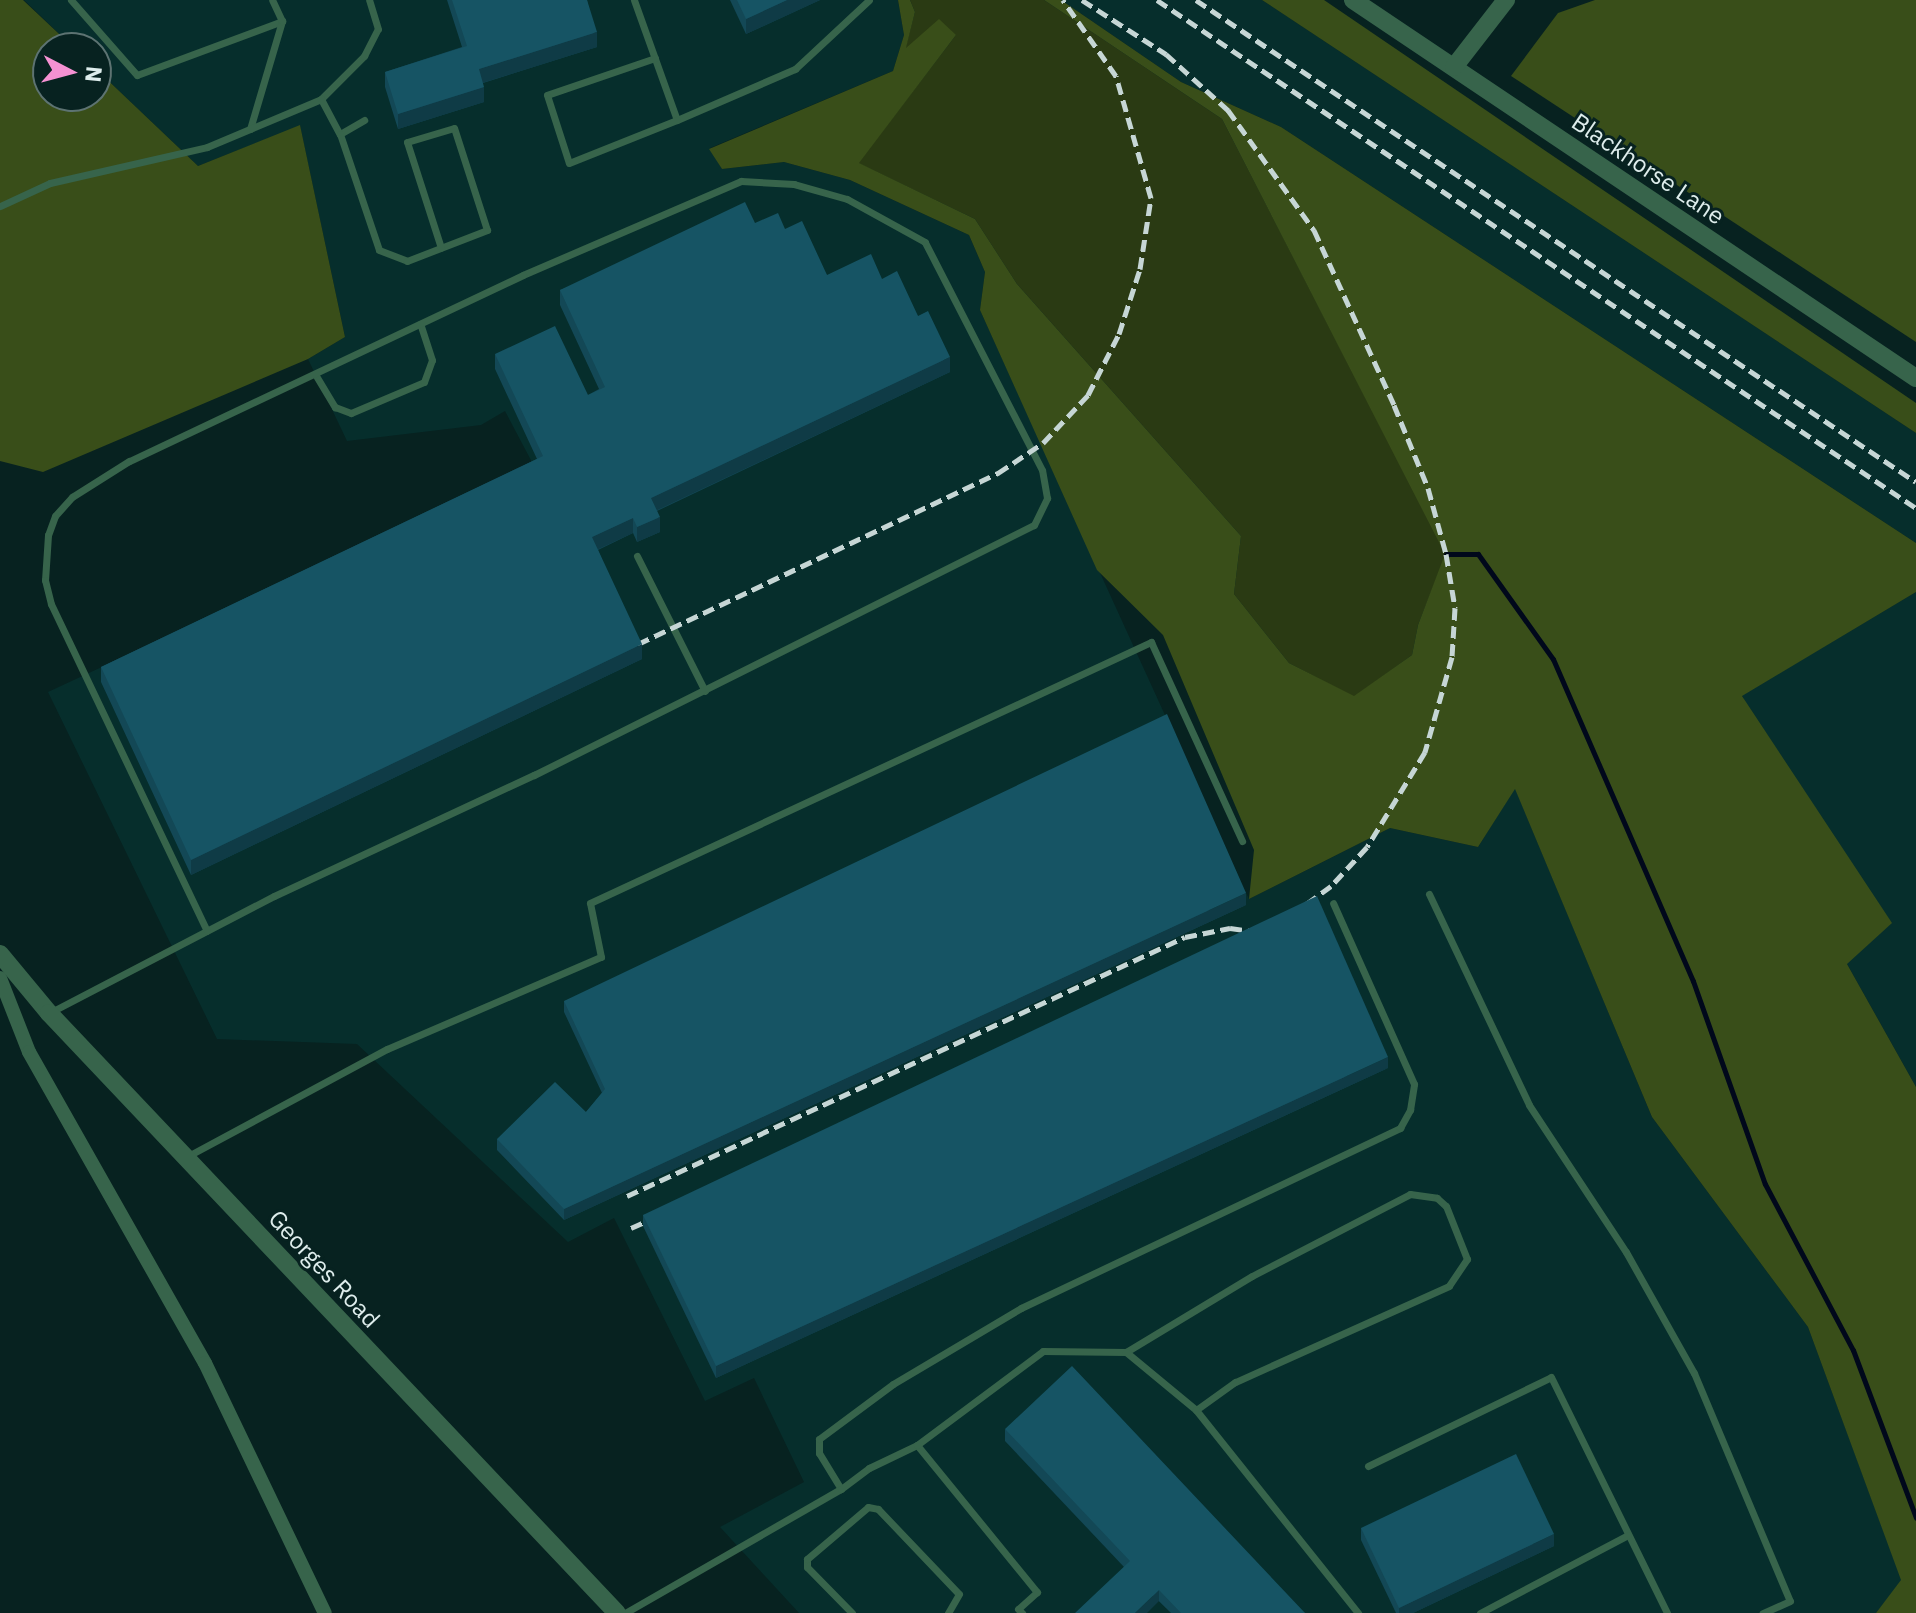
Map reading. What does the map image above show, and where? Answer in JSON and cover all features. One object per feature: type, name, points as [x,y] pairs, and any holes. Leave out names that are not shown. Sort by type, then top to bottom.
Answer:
[{"type":"street","name":"Blackhorse Lane","points":[[1353,0],[1916,378]]},
{"type":"street","points":[[1454,67],[1506,0]]},
{"type":"street","name":"Georges Road","points":[[0,954],[49,1013],[617,1613]]},
{"type":"street","points":[[0,978],[29,1052],[205,1363],[325,1613]]},
{"type":"lane","points":[[71,0],[137,75],[282,21]]},
{"type":"lane","points":[[250,129],[282,21],[272,0]]},
{"type":"lane","points":[[0,206],[50,183],[207,147],[321,99],[364,56],[378,29],[369,0]]},
{"type":"lane","points":[[634,0],[677,120]]},
{"type":"lane","points":[[655,58],[547,95],[569,163],[795,69],[869,0]]},
{"type":"lane","points":[[321,99],[340,134],[379,250],[407,261],[441,248],[487,230],[454,128],[407,142],[441,248]]},
{"type":"lane","points":[[340,134],[364,120]]},
{"type":"lane","points":[[49,1013],[207,931],[1014,538],[1044,514],[1047,486],[1042,470],[925,242],[847,199],[794,184],[741,181],[420,324],[93,482],[55,516],[48,535],[45,580],[60,628],[207,931]]},
{"type":"lane","points":[[315,374],[335,407],[351,413],[424,382],[432,360],[420,324]]},
{"type":"lane","points":[[637,556],[705,691]]},
{"type":"lane","points":[[186,1157],[387,1049],[601,957],[590,903],[1151,642],[1242,841]]},
{"type":"lane","points":[[1429,894],[1529,1105],[1626,1252],[1694,1373],[1790,1601],[1763,1613]]},
{"type":"lane","points":[[841,1489],[819,1453],[819,1439],[893,1384],[1021,1308],[1400,1128],[1410,1110],[1414,1084],[1333,903]]},
{"type":"lane","points":[[625,1613],[841,1489],[869,1468],[917,1445],[1043,1351],[1126,1352],[1252,1276],[1410,1194],[1437,1198],[1446,1206],[1467,1259],[1449,1286],[1235,1382],[1196,1410]]},
{"type":"lane","points":[[1126,1352],[1196,1410],[1358,1613]]},
{"type":"lane","points":[[1368,1466],[1551,1377],[1667,1613]]},
{"type":"lane","points":[[917,1445],[1037,1592],[1018,1609],[1022,1613]]},
{"type":"lane","points":[[852,1613],[807,1567],[807,1559],[868,1507],[878,1509],[959,1594],[948,1613]]},
{"type":"lane","points":[[1480,1613],[1628,1535]]},
{"type":"shaded area","points":[[24,0],[898,0],[904,35],[893,71],[710,148],[722,169],[784,162],[850,180],[969,235],[985,272],[980,310],[1249,899],[1390,828],[1478,847],[1515,788],[1652,1117],[1808,1327],[1902,1581],[1876,1613],[799,1613],[720,1527],[804,1482],[754,1378],[705,1401],[614,1218],[568,1242],[357,1044],[217,1039],[48,692],[534,466],[505,411],[481,425],[347,441],[308,359],[345,337],[300,126],[198,166],[112,84],[112,32],[57,32]]},
{"type":"shaded area","points":[[1061,0],[1262,0],[1916,433],[1916,543],[1281,127],[1181,82]]},
{"type":"shaded area","points":[[1916,592],[1916,1087],[1847,964],[1742,695]]},
{"type":"green space","points":[[0,0],[23,0],[57,32],[32,32],[32,112],[112,112],[112,84],[198,166],[300,125],[345,337],[308,359],[43,472],[0,461]]},
{"type":"green space","points":[[898,0],[910,0],[915,12],[906,48],[939,19],[956,35],[859,163],[975,219],[1017,284],[1241,536],[1234,594],[1289,663],[1354,696],[1412,655],[1418,625],[1445,554],[1222,119],[1044,0],[1061,0],[1181,82],[1281,127],[1916,543],[1916,592],[1742,696],[1892,923],[1847,964],[1916,1087],[1916,1613],[1876,1613],[1901,1580],[1808,1327],[1652,1117],[1515,789],[1478,847],[1390,828],[1249,899],[1254,850],[1163,635],[1097,570],[980,310],[985,272],[969,235],[850,180],[784,162],[722,169],[709,149],[893,71],[904,35]]},
{"type":"green space","points":[[910,0],[1044,0],[1222,119],[1446,554],[1418,625],[1412,655],[1354,697],[1289,663],[1234,594],[1241,536],[1017,284],[975,219],[858,163],[956,35],[905,50],[915,12]]},
{"type":"green space","points":[[1262,0],[1324,0],[1916,403],[1916,433]]},
{"type":"green space","points":[[1595,0],[1916,0],[1916,342],[1511,76],[1558,13]]},
{"type":"building","points":[[452,0],[587,0],[597,32],[479,69],[484,87],[398,114],[385,72],[467,46]]},
{"type":"building","points":[[737,0],[787,0],[746,19]]},
{"type":"building","points":[[745,202],[755,223],[778,213],[785,229],[802,221],[827,275],[871,254],[882,279],[897,271],[918,316],[928,311],[950,357],[651,498],[660,517],[637,527],[633,518],[592,537],[642,644],[191,860],[101,667],[543,456],[495,354],[555,326],[588,395],[605,387],[560,290]]},
{"type":"building","points":[[1167,714],[1246,893],[564,1209],[497,1139],[555,1082],[586,1112],[605,1089],[564,1001]]},
{"type":"building","points":[[1317,896],[1388,1057],[716,1366],[643,1215]]},
{"type":"building","points":[[1072,1366],[1305,1613],[1181,1613],[1159,1590],[1135,1613],[1075,1613],[1130,1561],[1005,1429]]},
{"type":"building","points":[[1516,1454],[1554,1534],[1399,1608],[1361,1528]]},
{"type":"waterway","points":[[1446,554],[1478,554],[1553,659],[1693,981],[1765,1184],[1853,1350],[1916,1518]]},
{"type":"railway","points":[[638,644],[998,473],[1043,443],[1088,395],[1119,334],[1140,269],[1151,198],[1116,76],[1063,0]]},
{"type":"railway","points":[[1082,0],[1166,54],[1228,110],[1314,230],[1394,405],[1428,488],[1446,554],[1455,608],[1452,657],[1425,752],[1367,847],[1331,886],[1299,909]]},
{"type":"railway","points":[[1157,0],[1916,508]]},
{"type":"railway","points":[[1196,0],[1916,482]]},
{"type":"railway","points":[[627,1196],[1185,937],[1230,928],[1258,932]]},
{"type":"railway","points":[[631,1228],[664,1213]]}]
